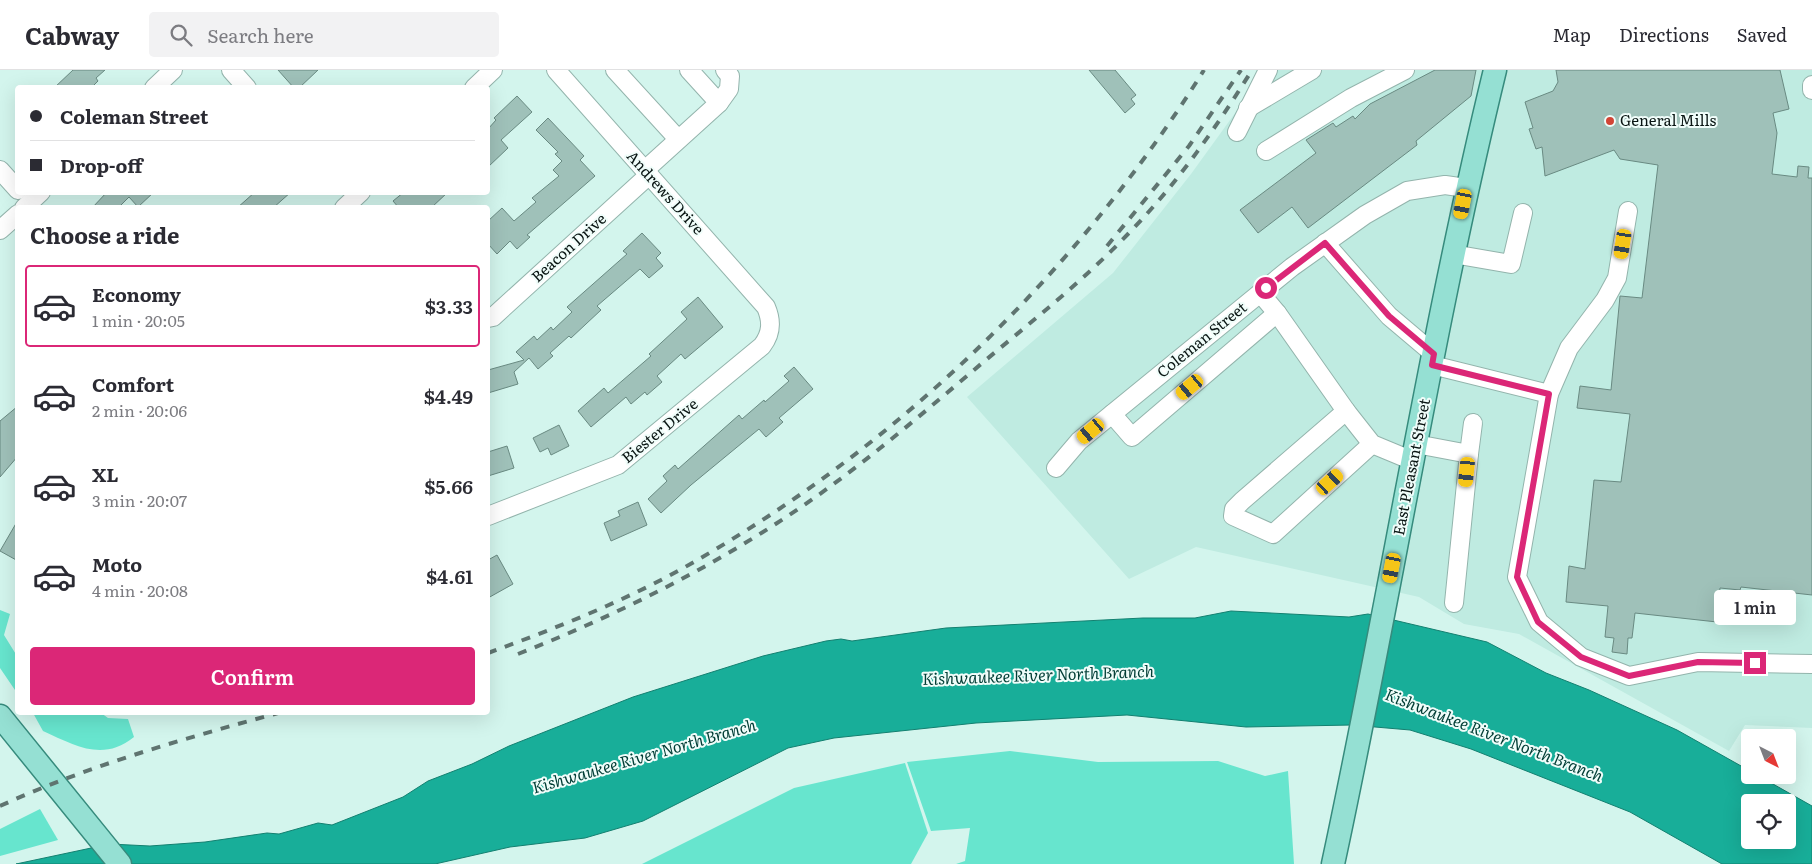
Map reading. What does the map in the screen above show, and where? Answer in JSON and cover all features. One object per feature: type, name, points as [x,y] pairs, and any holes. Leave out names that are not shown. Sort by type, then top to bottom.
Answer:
[{"type":"main road","name":"East Pleasant Street","points":[[1333,864],[1355,764],[1466,188],[1495,70]]},
{"type":"main road","points":[[0,716],[120,864]]},
{"type":"street","points":[[157,85],[173,70]]},
{"type":"street","points":[[231,70],[244,85]]},
{"type":"street","points":[[477,85],[493,70]]},
{"type":"street","name":"Andrews Drive","points":[[556,70],[738,272],[766,307],[771,318]]},
{"type":"street","points":[[615,70],[678,139]]},
{"type":"street","points":[[689,70],[719,103],[729,89],[730,76],[726,70]]},
{"type":"street","points":[[1237,132],[1268,70]]},
{"type":"street","points":[[1248,108],[1312,70]]},
{"type":"street","points":[[1266,152],[1351,98],[1405,70]]},
{"type":"street","points":[[1812,85],[1812,90]]},
{"type":"street","name":"Beacon Drive","points":[[490,318],[493,317],[647,172],[678,139],[719,103]]},
{"type":"street","points":[[0,170],[15,188]]},
{"type":"street","name":"Coleman Street","points":[[1056,468],[1079,441],[1260,293],[1365,214],[1408,191],[1445,185],[1466,188]]},
{"type":"street","points":[[1628,211],[1617,278],[1605,300],[1569,348],[1549,394],[1517,577],[1538,622],[1581,657],[1629,676],[1698,662],[1812,664]]},
{"type":"street","points":[[0,230],[15,213]]},
{"type":"street","points":[[1453,254],[1512,264],[1523,213]]},
{"type":"street","points":[[1325,243],[1389,316],[1433,360],[1549,394]]},
{"type":"street","points":[[1260,293],[1277,313],[1346,411],[1372,444],[1415,453],[1469,454]]},
{"type":"street","points":[[1112,414],[1132,437],[1277,313]]},
{"type":"street","name":"Biester Drive","points":[[490,515],[618,465],[762,346],[769,336],[771,318]]},
{"type":"street","points":[[1346,411],[1242,501],[1234,509],[1232,516],[1273,534],[1372,444]]},
{"type":"street","points":[[1454,603],[1473,423]]},
{"type":"shaded area","points":[[1261,70],[1812,70],[1812,728],[1745,725],[1729,751],[1519,634],[1464,624],[1419,597],[1196,547],[1129,579],[967,397],[1113,273],[1191,174],[1246,98]]},
{"type":"shaded area","points":[[0,610],[10,614],[4,635],[15,653],[15,690],[0,668]]},
{"type":"shaded area","points":[[34,715],[104,715],[108,718],[128,719],[134,737],[123,745],[100,750],[78,746],[43,731]]},
{"type":"shaded area","points":[[1010,751],[1098,762],[1218,761],[1265,776],[1288,771],[1294,864],[956,864],[965,861],[970,828],[931,831],[907,762]]},
{"type":"shaded area","points":[[905,763],[928,833],[911,864],[642,864],[794,788]]},
{"type":"shaded area","points":[[40,809],[58,840],[0,856],[0,829]]},
{"type":"water","name":"Kishwaukee River North Branch","points":[[1231,611],[1349,617],[1368,614],[1487,642],[1546,673],[1589,690],[1677,730],[1741,766],[1741,784],[1773,784],[1791,794],[1741,794],[1741,849],[1796,849],[1796,797],[1812,806],[1812,864],[1722,864],[1630,812],[1471,749],[1410,730],[1352,725],[1246,727],[1127,715],[976,723],[834,738],[788,748],[643,821],[585,838],[510,847],[435,864],[16,864],[110,844],[150,846],[205,842],[267,833],[279,834],[318,823],[332,825],[403,797],[428,781],[472,764],[509,746],[633,697],[763,656],[826,641],[841,639],[852,641],[946,628],[1143,618],[1195,618]]},
{"type":"building","points":[[73,70],[105,70],[96,78],[98,81],[94,85],[57,85]]},
{"type":"building","points":[[278,70],[318,70],[302,85],[291,85]]},
{"type":"building","points":[[1089,70],[1115,70],[1136,95],[1131,99],[1135,104],[1125,113]]},
{"type":"building","points":[[1435,70],[1476,70],[1471,96],[1416,141],[1417,145],[1308,228],[1292,207],[1258,233],[1240,210],[1316,153],[1306,140],[1333,123],[1336,127],[1353,116],[1355,119],[1370,104]]},
{"type":"building","points":[[1556,70],[1780,70],[1789,109],[1773,113],[1777,133],[1772,174],[1797,177],[1798,166],[1809,167],[1808,178],[1812,178],[1812,595],[1741,587],[1740,590],[1720,588],[1717,622],[1635,613],[1632,638],[1628,638],[1627,654],[1612,652],[1614,638],[1605,637],[1608,606],[1566,602],[1569,566],[1585,569],[1594,480],[1621,482],[1630,414],[1577,408],[1580,386],[1611,390],[1620,296],[1642,298],[1658,165],[1620,159],[1614,150],[1545,176],[1542,147],[1536,149],[1529,129],[1533,128],[1525,102],[1553,91],[1558,82]]},
{"type":"building","points":[[517,96],[532,112],[501,140],[508,148],[490,165],[490,127],[496,120],[494,118]]},
{"type":"building","points":[[548,118],[584,156],[580,160],[595,176],[527,235],[530,237],[517,249],[510,241],[497,254],[490,246],[490,219],[502,208],[514,221],[536,202],[532,198],[559,176],[553,170],[562,161],[555,154],[558,152],[536,130]]},
{"type":"building","points":[[104,195],[151,195],[140,205],[136,205],[129,197],[121,205],[95,205]]},
{"type":"building","points":[[252,195],[288,195],[276,205],[240,205]]},
{"type":"building","points":[[400,195],[445,195],[434,205],[396,205],[393,201]]},
{"type":"building","points":[[642,233],[661,253],[656,258],[663,266],[649,278],[640,269],[597,306],[601,310],[571,338],[569,336],[550,353],[553,356],[538,369],[529,358],[514,372],[518,384],[490,392],[490,369],[524,360],[516,352],[534,336],[537,340],[551,327],[553,330],[572,312],[567,307],[627,254],[623,251]]},
{"type":"building","points":[[698,297],[723,327],[685,359],[681,354],[657,376],[662,382],[647,395],[645,392],[631,404],[626,397],[591,427],[578,411],[604,388],[608,393],[651,356],[649,354],[687,319],[681,312]]},
{"type":"building","points":[[794,367],[813,389],[779,418],[783,422],[766,437],[759,429],[691,485],[661,513],[648,499],[667,481],[663,476],[675,465],[678,469],[739,415],[742,419],[764,400],[765,402],[789,381],[784,376]]},
{"type":"building","points":[[15,408],[15,460],[0,477],[0,421]]},
{"type":"building","points":[[559,425],[569,446],[551,455],[548,448],[540,452],[533,438]]},
{"type":"building","points":[[507,446],[514,468],[490,475],[490,451]]},
{"type":"building","points":[[638,502],[647,525],[611,541],[604,523],[620,516],[618,511]]},
{"type":"building","points":[[15,525],[15,559],[0,551]]},
{"type":"building","points":[[497,555],[513,584],[490,597],[490,559]]},
{"type":"railway","points":[[490,652],[542,633],[622,599],[699,559],[774,512],[846,461],[915,405],[981,345],[1043,282],[1101,214],[1155,144],[1204,70]]},
{"type":"railway","points":[[1107,246],[1189,146],[1241,70]]},
{"type":"railway","points":[[518,654],[617,612],[712,562],[801,507],[880,448],[1056,301],[1128,234],[1179,176],[1252,70]]},
{"type":"railway","points":[[0,806],[103,765],[174,742],[271,715]]},
{"type":"place","name":"General Mills","points":[[1610,121]]},
{"type":"route","points":[[1266,288],[1325,243],[1389,316],[1434,354],[1432,365],[1549,394],[1517,577],[1538,622],[1581,657],[1629,676],[1698,662],[1755,663]]}]
